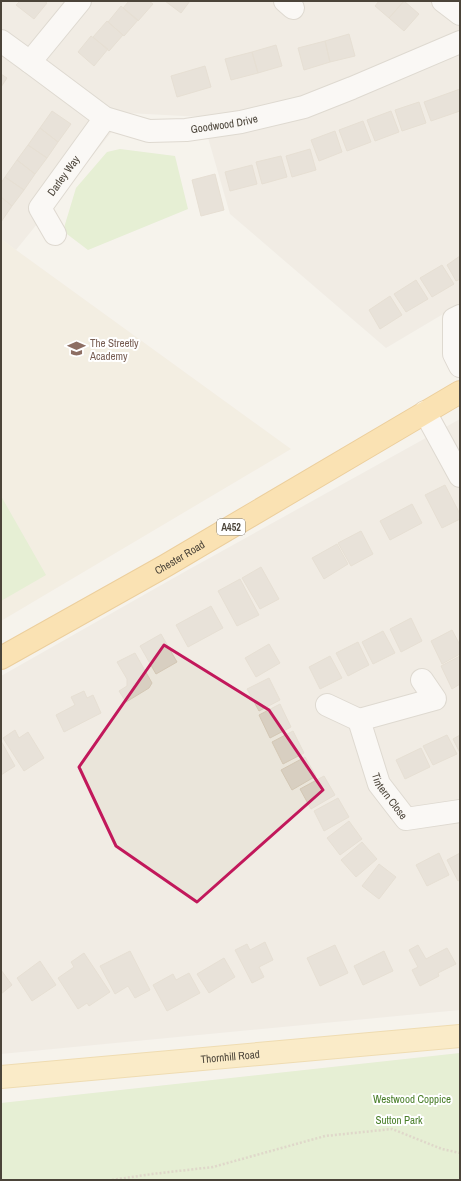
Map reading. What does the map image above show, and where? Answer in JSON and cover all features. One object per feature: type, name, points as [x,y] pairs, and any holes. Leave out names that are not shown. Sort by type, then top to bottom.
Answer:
[{"type":"highway","name":"Chester Road","points":[[1,658],[165,566],[460,392]]},
{"type":"main road","name":"Thornhill Road","points":[[1,1077],[460,1036]]},
{"type":"street","points":[[30,62],[80,1]]},
{"type":"street","points":[[443,1],[460,14]]},
{"type":"street","name":"Goodwood Drive","points":[[1,41],[105,118],[149,131],[186,130],[241,122],[304,107],[460,42]]},
{"type":"street","name":"Darley Way","points":[[55,234],[40,208],[105,118]]},
{"type":"street","points":[[460,316],[454,319],[454,354],[460,366]]},
{"type":"street","points":[[425,412],[460,476]]},
{"type":"street","points":[[327,705],[359,720],[435,699],[422,680]]},
{"type":"street","name":"Tintern Close","points":[[359,720],[379,784],[406,819],[460,811]]},
{"type":"path","points":[[112,1180],[213,1167],[325,1136],[392,1129],[442,1149],[460,1153]]},
{"type":"highlighted area","points":[[164,645],[269,710],[323,790],[197,902],[116,846],[79,767]]},
{"type":"shaded area","points":[[1,1],[460,1],[460,304],[386,348],[230,214],[202,117],[127,113],[16,250],[1,239]]},
{"type":"shaded area","name":"The Streetly Academy","points":[[1,239],[291,449],[1,621]]},
{"type":"shaded area","points":[[460,419],[460,1010],[1,1054],[1,676],[186,571]]},
{"type":"green space","points":[[120,149],[175,156],[188,209],[88,250],[63,231],[76,188],[107,152]]},
{"type":"green space","points":[[1,496],[46,575],[1,601]]},
{"type":"green space","name":"Sutton Park","points":[[460,1053],[460,1180],[1,1180],[1,1103]]},
{"type":"building","points":[[20,1],[44,1],[47,3],[34,19],[16,5]]},
{"type":"building","points":[[129,1],[149,1],[153,4],[138,21],[123,8]]},
{"type":"building","points":[[165,1],[190,1],[181,13]]},
{"type":"building","points":[[379,1],[404,1],[389,18],[375,6]]},
{"type":"building","points":[[404,1],[419,14],[404,31],[389,18]]},
{"type":"building","points":[[121,6],[138,20],[124,36],[108,22]]},
{"type":"building","points":[[107,21],[123,35],[109,51],[93,37]]},
{"type":"building","points":[[349,34],[355,56],[330,62],[325,41]]},
{"type":"building","points":[[91,36],[108,49],[94,66],[78,52]]},
{"type":"building","points":[[325,41],[330,62],[304,70],[298,48]]},
{"type":"building","points":[[276,45],[282,66],[258,73],[252,52]]},
{"type":"building","points":[[252,52],[258,73],[231,80],[225,59]]},
{"type":"building","points":[[205,66],[211,87],[177,97],[171,76]]},
{"type":"building","points":[[1,74],[7,78],[1,87]]},
{"type":"building","points":[[460,89],[460,111],[431,121],[424,102]]},
{"type":"building","points":[[419,102],[426,123],[402,131],[395,110]]},
{"type":"building","points":[[52,111],[71,124],[58,142],[40,128]]},
{"type":"building","points":[[391,111],[399,132],[375,141],[367,120]]},
{"type":"building","points":[[363,121],[371,142],[347,151],[339,130]]},
{"type":"building","points":[[40,128],[58,142],[47,158],[28,145]]},
{"type":"building","points":[[335,131],[342,152],[319,161],[311,140]]},
{"type":"building","points":[[28,145],[47,158],[35,174],[17,160]]},
{"type":"building","points":[[310,149],[316,170],[292,177],[286,156]]},
{"type":"building","points":[[281,156],[287,177],[262,184],[256,162]]},
{"type":"building","points":[[17,160],[35,174],[24,190],[5,177]]},
{"type":"building","points":[[252,165],[257,184],[230,191],[225,172]]},
{"type":"building","points":[[215,174],[224,210],[201,216],[192,180]]},
{"type":"building","points":[[5,177],[24,190],[12,206],[1,197],[1,183]]},
{"type":"building","points":[[1,197],[12,206],[1,222]]},
{"type":"building","points":[[460,256],[460,279],[456,281],[447,265]]},
{"type":"building","points":[[442,265],[454,284],[432,297],[420,278]]},
{"type":"building","points":[[416,280],[428,299],[406,312],[394,294]]},
{"type":"building","points":[[390,296],[402,315],[380,329],[369,310]]},
{"type":"building","points":[[445,485],[460,514],[460,519],[442,528],[425,495]]},
{"type":"building","points":[[412,504],[422,523],[390,540],[380,521]]},
{"type":"building","points":[[361,531],[373,554],[351,566],[338,543]]},
{"type":"building","points":[[337,544],[348,564],[324,579],[312,558]]},
{"type":"building","points":[[261,567],[279,599],[260,609],[242,578]]},
{"type":"building","points":[[240,579],[259,615],[237,626],[218,591]]},
{"type":"building","points":[[211,606],[223,628],[188,647],[176,625]]},
{"type":"building","points":[[411,618],[422,641],[401,652],[390,629]]},
{"type":"building","points":[[452,630],[460,645],[460,654],[442,664],[431,641]]},
{"type":"building","points":[[383,631],[395,653],[373,664],[362,642]]},
{"type":"building","points":[[161,634],[177,662],[156,674],[140,646]]},
{"type":"building","points":[[358,642],[369,665],[348,676],[336,653]]},
{"type":"building","points":[[269,644],[280,663],[256,677],[245,658]]},
{"type":"building","points":[[135,653],[152,683],[149,688],[126,702],[119,691],[127,686],[127,679],[117,662]]},
{"type":"building","points":[[330,656],[342,678],[320,689],[309,667]]},
{"type":"building","points":[[460,656],[460,684],[452,689],[441,666]]},
{"type":"building","points":[[269,678],[280,700],[259,711],[247,689]]},
{"type":"building","points":[[84,691],[87,698],[93,695],[101,713],[64,732],[56,715],[75,705],[71,697]]},
{"type":"building","points":[[280,704],[291,727],[270,738],[259,715]]},
{"type":"building","points":[[15,730],[19,738],[28,732],[44,758],[24,771],[3,738]]},
{"type":"building","points":[[293,731],[304,753],[283,764],[272,742]]},
{"type":"building","points":[[447,735],[457,754],[433,765],[423,746]]},
{"type":"building","points":[[460,735],[460,753],[453,739]]},
{"type":"building","points":[[1,741],[15,766],[1,775]]},
{"type":"building","points":[[421,748],[430,767],[405,779],[396,760]]},
{"type":"building","points":[[305,757],[316,776],[292,790],[281,770]]},
{"type":"building","points":[[324,776],[335,795],[311,809],[300,789]]},
{"type":"building","points":[[338,798],[349,817],[324,831],[314,811]]},
{"type":"building","points":[[349,821],[362,839],[340,855],[327,838]]},
{"type":"building","points":[[362,842],[377,859],[356,877],[341,860]]},
{"type":"building","points":[[439,853],[449,875],[427,886],[416,865]]},
{"type":"building","points":[[460,853],[460,880],[458,881],[447,860]]},
{"type":"building","points":[[379,864],[396,877],[379,899],[362,886]]},
{"type":"building","points":[[265,942],[273,960],[259,967],[264,977],[252,983],[235,950],[247,944],[250,950]]},
{"type":"building","points":[[335,945],[348,973],[320,986],[307,958]]},
{"type":"building","points":[[418,945],[426,959],[447,948],[456,964],[438,973],[439,976],[420,986],[412,970],[418,967],[409,950]]},
{"type":"building","points":[[130,951],[150,990],[135,998],[128,986],[115,994],[100,966]]},
{"type":"building","points":[[384,951],[393,971],[363,985],[354,966]]},
{"type":"building","points":[[84,953],[110,992],[89,1006],[87,1003],[78,1009],[58,978],[74,967],[71,962]]},
{"type":"building","points":[[224,958],[235,977],[209,993],[197,974]]},
{"type":"building","points":[[40,961],[56,985],[32,1001],[17,978]]},
{"type":"building","points":[[1,970],[12,985],[1,994]]},
{"type":"building","points":[[189,973],[200,993],[167,1011],[153,985],[173,974],[176,980]]},
{"type":"place","name":"The Streetly Academy","points":[[77,349]]},
{"type":"park label","name":"Westwood Coppice","points":[[412,1099]]}]
